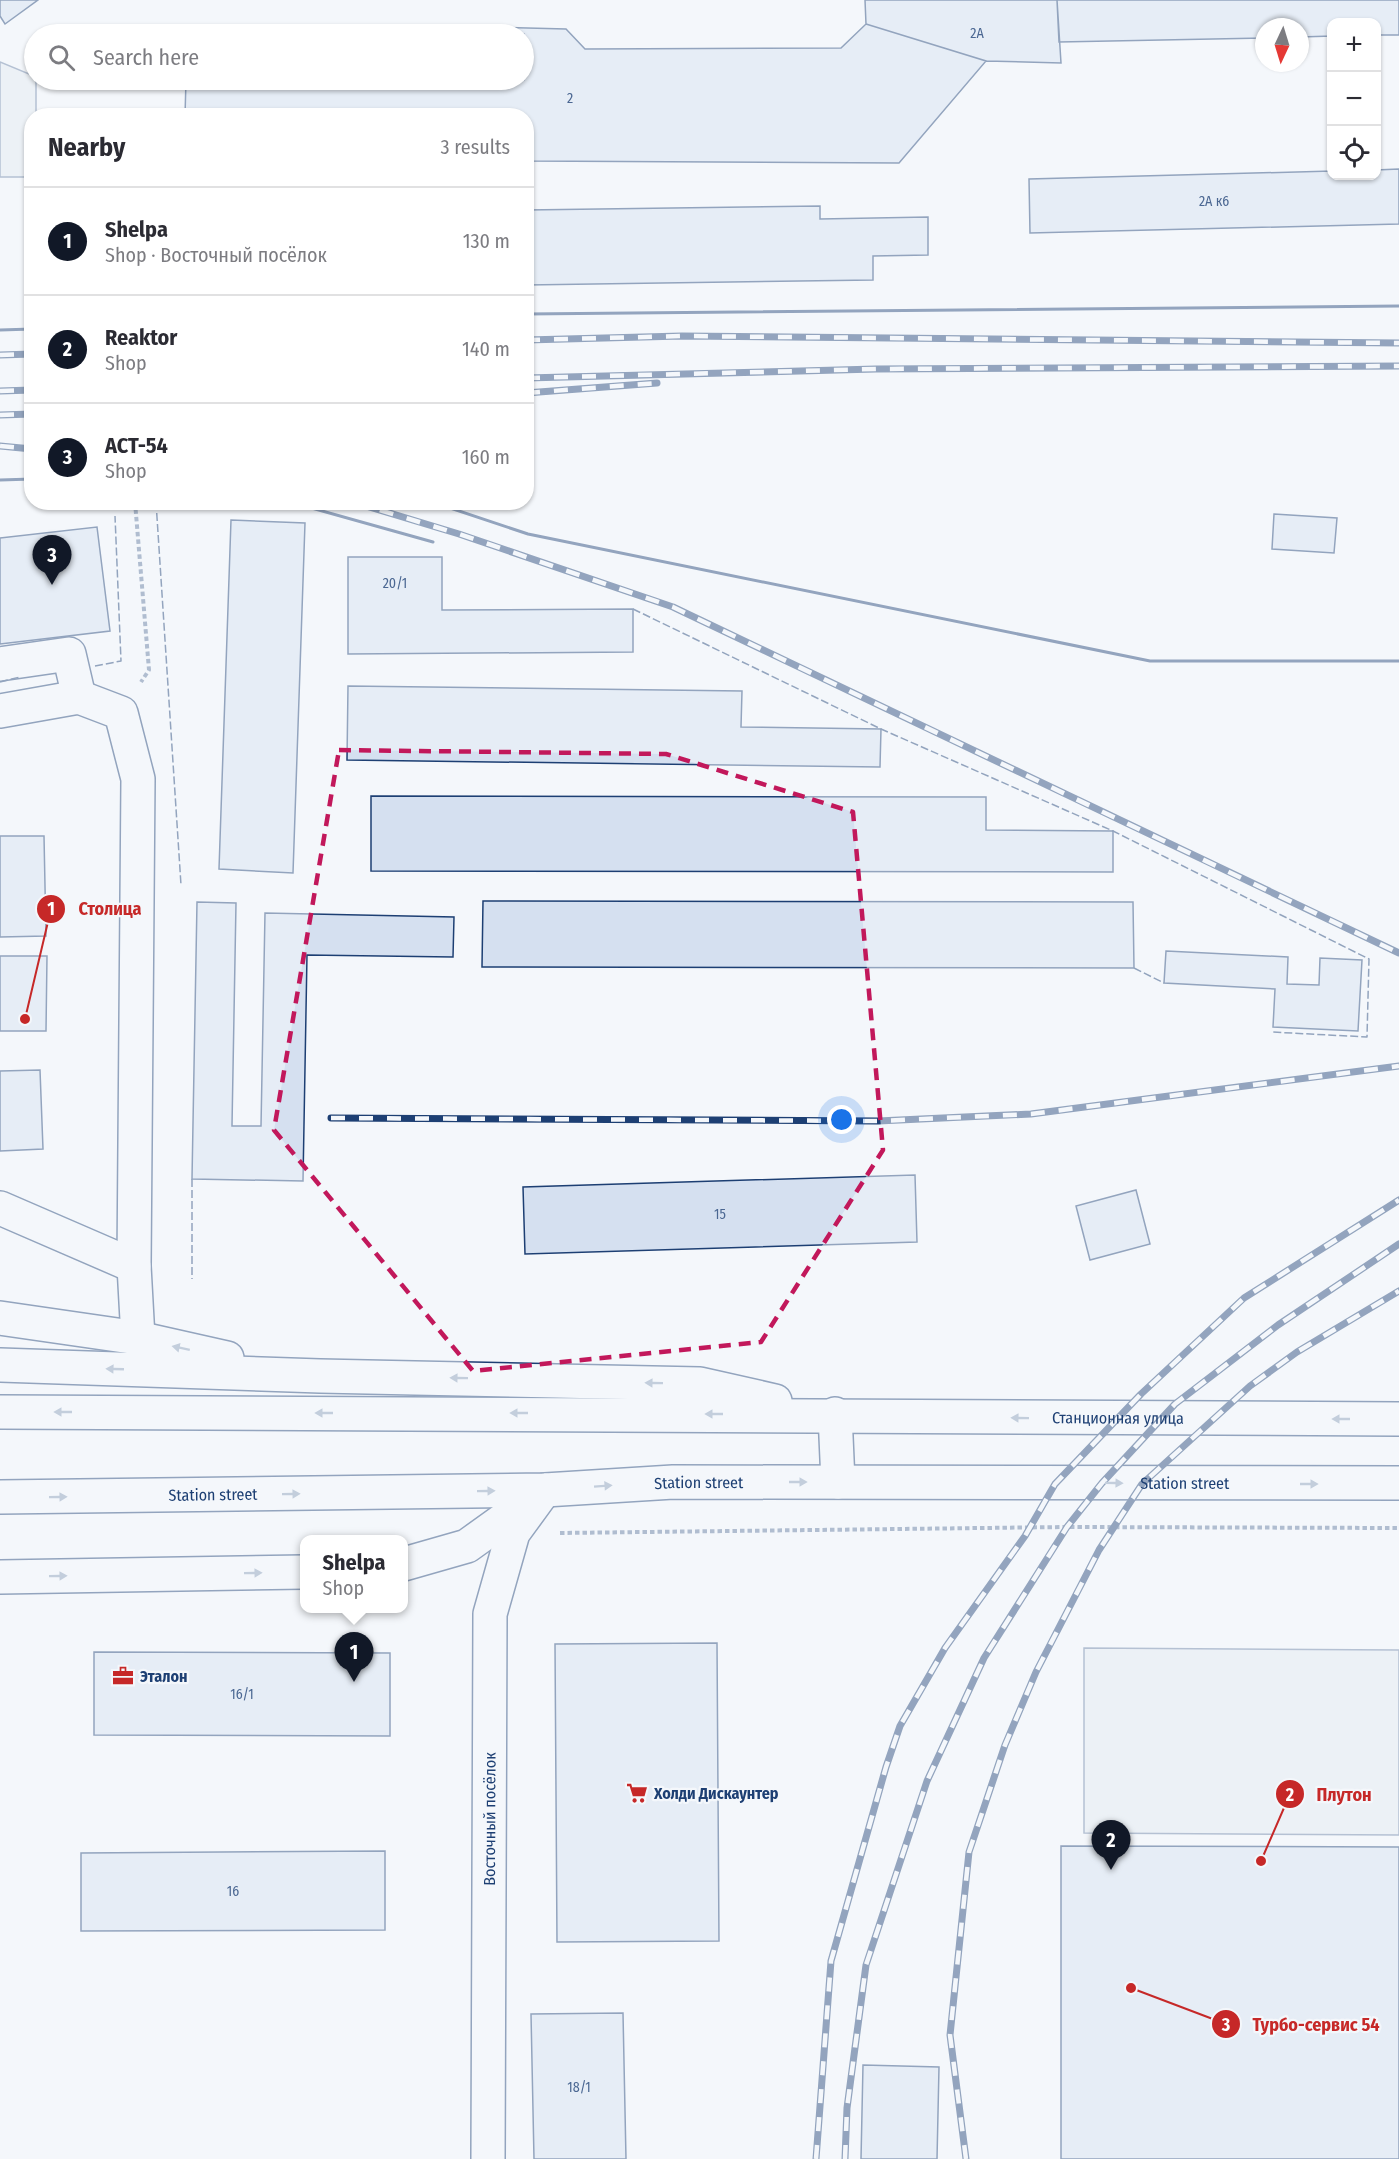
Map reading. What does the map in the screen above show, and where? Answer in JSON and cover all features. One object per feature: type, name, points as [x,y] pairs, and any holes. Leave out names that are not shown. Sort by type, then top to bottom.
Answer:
[{"type":"main road","points":[[0,664],[69,654],[79,697]]},
{"type":"main road","points":[[0,711],[79,697],[121,713],[138,779],[135,1266],[138,1338]]},
{"type":"main road","points":[[0,1208],[135,1266]]},
{"type":"main road","points":[[0,1318],[138,1338],[320,1376]]},
{"type":"main road","points":[[0,1365],[320,1376],[700,1384],[835,1414]]},
{"type":"main road","points":[[0,1412],[835,1414]]},
{"type":"main road","points":[[835,1414],[838,1482]]},
{"type":"main road","name":"Станционная улица","points":[[835,1414],[1116,1420],[1399,1419]]},
{"type":"main road","name":"Station street","points":[[0,1497],[545,1490],[674,1482],[1399,1484]]},
{"type":"main road","points":[[408,1563],[467,1546],[545,1490]]},
{"type":"main road","name":"Восточный посёлок","points":[[488,2159],[490,1614],[513,1533],[545,1490]]},
{"type":"main road","points":[[0,1577],[300,1572]]},
{"type":"path","points":[[121,713],[149,670],[136,510]]},
{"type":"path","points":[[513,1533],[1067,1527],[1399,1528]]},
{"type":"highlighted area","points":[[339,750],[666,754],[853,812],[883,1150],[761,1342],[473,1371],[274,1130]]},
{"type":"shaded area","points":[[0,62],[24,72],[24,90],[36,90],[36,108],[24,108],[24,177],[0,177]]},
{"type":"shaded area","points":[[1084,1648],[1399,1650],[1399,1835],[1084,1833]]},
{"type":"building","points":[[0,0],[38,0],[5,24],[0,16]]},
{"type":"building","points":[[865,0],[1057,0],[1061,63],[986,61],[866,24]]},
{"type":"building","points":[[1057,0],[1399,0],[1399,35],[1381,35],[1381,18],[1327,18],[1327,36],[1309,37],[1309,18],[1255,18],[1255,38],[1059,42]]},
{"type":"building","points":[[866,24],[986,61],[899,163],[534,161],[534,108],[185,108],[186,90],[534,90],[534,28],[566,29],[585,49],[841,48]]},
{"type":"building","points":[[1399,169],[1399,224],[1030,233],[1029,179],[1327,171],[1327,180],[1381,180],[1381,170]]},
{"type":"building","points":[[820,206],[820,219],[928,217],[928,255],[873,256],[873,280],[534,285],[534,210]]},
{"type":"building","points":[[1274,514],[1337,518],[1334,553],[1272,549]]},
{"type":"building","points":[[231,520],[305,523],[293,873],[219,869]]},
{"type":"building","points":[[97,527],[110,631],[0,644],[0,538]]},
{"type":"building","points":[[348,557],[442,557],[442,610],[633,609],[633,652],[348,654]]},
{"type":"building","points":[[348,686],[742,691],[741,727],[881,729],[880,767],[347,760]]},
{"type":"building","points":[[371,796],[986,797],[986,830],[1113,831],[1113,872],[371,871]]},
{"type":"building","points":[[0,836],[44,836],[46,936],[0,937]]},
{"type":"building","points":[[483,901],[1133,902],[1134,968],[482,967]]},
{"type":"building","points":[[197,902],[236,903],[232,1126],[261,1126],[265,913],[454,917],[453,957],[307,955],[303,1181],[192,1179]]},
{"type":"building","points":[[1166,951],[1288,957],[1287,984],[1319,985],[1320,958],[1362,960],[1358,1031],[1273,1027],[1275,989],[1164,983]]},
{"type":"building","points":[[0,956],[47,956],[46,1031],[0,1031]]},
{"type":"building","points":[[40,1070],[43,1149],[0,1151],[0,1071]]},
{"type":"building","points":[[915,1175],[917,1242],[525,1254],[523,1187]]},
{"type":"building","points":[[1136,1190],[1150,1244],[1090,1260],[1076,1206]]},
{"type":"building","name":"Холди Дискаунтер","points":[[717,1643],[719,1941],[557,1942],[555,1644]]},
{"type":"building","points":[[94,1652],[390,1653],[390,1736],[94,1735]]},
{"type":"building","points":[[1061,1846],[1399,1847],[1399,2159],[1061,2159]]},
{"type":"building","points":[[385,1851],[385,1930],[81,1931],[81,1853]]},
{"type":"building","points":[[623,2013],[626,2159],[534,2159],[531,2014]]},
{"type":"building","points":[[863,2065],[939,2067],[937,2159],[861,2159]]},
{"type":"railway","points":[[534,340],[682,336],[1399,343]]},
{"type":"railway","points":[[0,355],[24,354]]},
{"type":"railway","points":[[534,378],[876,369],[1399,366]]},
{"type":"railway","points":[[534,392],[657,383]]},
{"type":"railway","points":[[0,391],[24,390]]},
{"type":"railway","points":[[0,415],[24,414]]},
{"type":"railway","points":[[0,446],[24,448]]},
{"type":"railway","points":[[380,510],[459,534],[673,607],[1399,953]]},
{"type":"railway","points":[[331,1118],[878,1121],[1031,1114],[1399,1066]]},
{"type":"railway","points":[[816,2159],[831,1961],[886,1767],[900,1726],[945,1648],[1025,1536],[1055,1484],[1141,1394],[1244,1298],[1399,1200]]},
{"type":"railway","points":[[845,2159],[847,2108],[866,1965],[927,1781],[984,1658],[1067,1527],[1102,1483],[1175,1404],[1278,1325],[1399,1244]]},
{"type":"railway","points":[[966,2159],[950,2035],[969,1852],[1005,1745],[1036,1672],[1099,1550],[1142,1484],[1250,1386],[1297,1352],[1399,1291]]},
{"type":"fence","points":[[157,510],[181,885]]},
{"type":"fence","points":[[95,666],[121,661],[115,516]]},
{"type":"fence","points":[[633,609],[881,729],[1113,831],[1369,959],[1367,1037],[1272,1032]]},
{"type":"fence","points":[[0,682],[20,677]]},
{"type":"fence","points":[[1134,968],[1164,983]]},
{"type":"fence","points":[[192,1179],[192,1279]]},
{"type":"wall","points":[[534,314],[1399,306]]},
{"type":"wall","points":[[0,330],[24,329]]},
{"type":"wall","points":[[0,480],[24,479]]},
{"type":"wall","points":[[319,510],[433,542]]},
{"type":"wall","points":[[456,510],[528,534],[1150,661],[1399,661]]},
{"type":"place","name":"АСТ-54","points":[[52,585]]},
{"type":"place","name":"Столица","points":[[25,1019]]},
{"type":"place","name":"Эталон","points":[[123,1676]]},
{"type":"place","name":"Shelpa","points":[[354,1682]]},
{"type":"place","name":"Холди Дискаунтер","points":[[637,1793]]},
{"type":"place","name":"Плутон","points":[[1261,1861]]},
{"type":"place","name":"Reaktor","points":[[1111,1870]]},
{"type":"place","name":"Турбо-сервис 54","points":[[1131,1988]]}]
